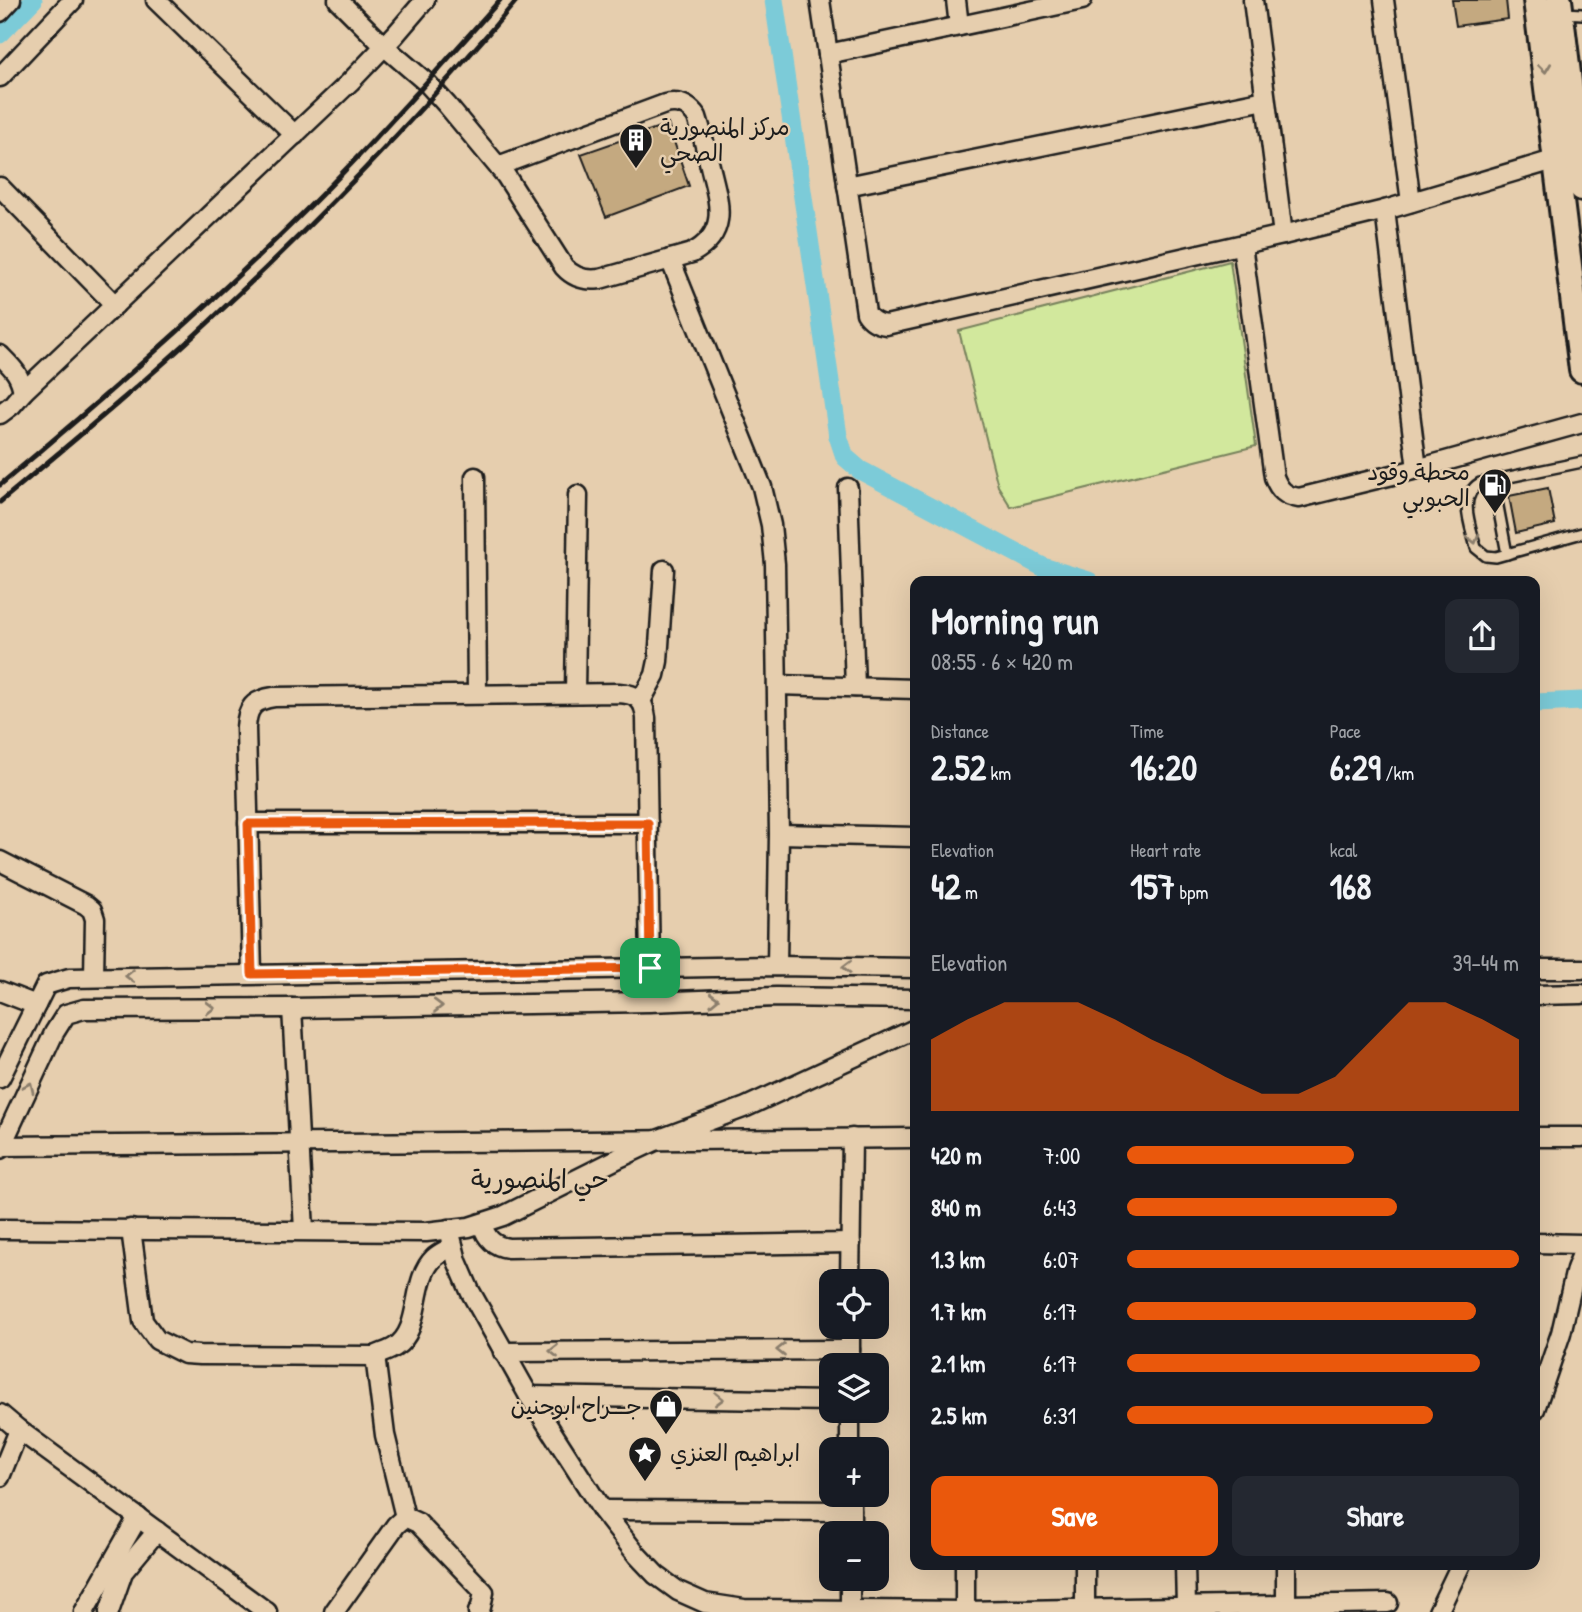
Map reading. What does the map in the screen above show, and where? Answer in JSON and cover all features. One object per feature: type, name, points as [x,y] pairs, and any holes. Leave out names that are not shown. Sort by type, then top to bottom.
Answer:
[{"type":"main road","points":[[1536,0],[1582,370]]},
{"type":"main road","points":[[1567,9],[1582,188]]},
{"type":"street","points":[[0,12],[11,0]]},
{"type":"street","points":[[0,78],[73,0]]},
{"type":"street","points":[[156,0],[295,135]]},
{"type":"street","points":[[338,0],[447,105],[498,166],[564,268],[576,277],[600,279],[692,253],[714,234],[720,215],[697,117],[684,104],[665,104],[498,166]]},
{"type":"street","points":[[0,414],[351,82],[425,0]]},
{"type":"street","points":[[820,0],[866,313],[873,321],[882,325],[1242,245],[1385,210],[1557,159]]},
{"type":"street","points":[[956,0],[959,26]]},
{"type":"street","points":[[828,54],[1082,0]]},
{"type":"street","points":[[1253,0],[1283,235]]},
{"type":"street","points":[[1384,0],[1411,202]]},
{"type":"street","points":[[847,186],[1265,100]]},
{"type":"street","points":[[0,187],[116,305]]},
{"type":"street","points":[[1385,210],[1417,469]]},
{"type":"street","points":[[1242,245],[1274,477],[1283,493],[1299,498],[1417,469],[1582,423]]},
{"type":"street","points":[[670,259],[762,487],[771,525],[775,564],[777,685],[777,966]]},
{"type":"street","points":[[0,355],[21,380],[23,393]]},
{"type":"street","points":[[475,477],[477,694]]},
{"type":"street","points":[[848,488],[855,687]]},
{"type":"street","points":[[575,693],[578,495]]},
{"type":"street","points":[[641,701],[649,689],[658,661],[663,570]]},
{"type":"street","points":[[777,685],[910,689]]},
{"type":"street","points":[[252,974],[247,716],[252,706],[262,699],[274,697],[575,693],[631,694],[641,701],[646,718],[650,968]]},
{"type":"street","points":[[248,824],[648,823]]},
{"type":"street","points":[[779,834],[910,837]]},
{"type":"street","points":[[0,861],[92,910],[95,919],[94,977]]},
{"type":"street","points":[[0,1078],[46,985],[69,978],[777,966],[910,968]]},
{"type":"street","points":[[1540,969],[1582,969]]},
{"type":"street","points":[[0,990],[36,1005]]},
{"type":"street","points":[[1540,995],[1582,994]]},
{"type":"street","points":[[910,999],[776,997],[649,1002],[84,1009],[66,1014],[54,1033],[1,1147],[910,1138]]},
{"type":"street","points":[[292,1008],[304,1230]]},
{"type":"street","points":[[131,1230],[143,1321],[158,1340],[185,1353],[200,1355],[375,1356],[396,1346],[410,1329],[420,1282],[428,1265],[451,1238],[503,1216],[657,1140],[746,1107],[910,1031]]},
{"type":"street","points":[[1540,1137],[1582,1137]]},
{"type":"street","points":[[850,1269],[852,1138]]},
{"type":"street","points":[[482,1224],[494,1244],[508,1248],[850,1243]]},
{"type":"street","points":[[0,1229],[426,1232],[451,1238]]},
{"type":"street","points":[[451,1238],[466,1283],[503,1352],[601,1510],[656,1575],[705,1607],[965,1612],[1186,1606],[1286,1608],[1388,1603]]},
{"type":"street","points":[[1540,1243],[1582,1244]]},
{"type":"street","points":[[1540,1394],[1561,1333],[1582,1254]]},
{"type":"street","points":[[503,1352],[819,1357]]},
{"type":"street","points":[[375,1356],[384,1435],[405,1517]]},
{"type":"street","points":[[529,1396],[819,1401]]},
{"type":"street","points":[[0,1414],[267,1612]]},
{"type":"street","points":[[0,1477],[19,1430]]},
{"type":"street","points":[[601,1510],[819,1504]]},
{"type":"street","points":[[84,1612],[138,1517]]},
{"type":"street","points":[[334,1612],[396,1525],[405,1517]]},
{"type":"street","points":[[405,1517],[418,1522],[484,1592],[478,1612]]},
{"type":"street","points":[[109,1612],[123,1572],[157,1531]]},
{"type":"street","points":[[965,1570],[965,1612]]},
{"type":"street","points":[[1085,1570],[1085,1609]]},
{"type":"street","points":[[1185,1570],[1186,1606]]},
{"type":"street","points":[[1286,1570],[1286,1608]]},
{"type":"street","points":[[1438,1612],[1458,1570]]},
{"type":"street","points":[[841,1611],[846,1591]]},
{"type":"lane","points":[[1582,462],[1480,483],[1468,496],[1467,509],[1476,548],[1491,557],[1582,533]]},
{"type":"lane","points":[[1493,480],[1507,554]]},
{"type":"green space","points":[[1230,261],[1256,446],[1011,507],[998,486],[959,331]]},
{"type":"building","points":[[1452,0],[1506,0],[1508,19],[1456,26]]},
{"type":"building","name":"مركز المنصورية الصحي","points":[[668,124],[689,186],[606,217],[581,154]]},
{"type":"building","points":[[1548,488],[1555,524],[1516,533],[1509,496]]},
{"type":"waterway","points":[[0,34],[33,0]]},
{"type":"waterway","points":[[774,0],[838,436],[845,457],[860,470],[1043,567],[1073,576]]},
{"type":"waterway","points":[[1540,703],[1582,701]]},
{"type":"railway","points":[[0,485],[163,344],[282,234],[389,124],[500,0]]},
{"type":"railway","points":[[0,502],[161,365],[293,242],[408,123],[517,0]]},
{"type":"place","name":"مركز المنصورية الصحي","points":[[636,170]]},
{"type":"place","name":"محطة وقود الحبوبي","points":[[1495,515]]},
{"type":"place","name":"جـــراح ابوحنين","points":[[666,1436]]},
{"type":"place","name":"ابراهيم العنزي","points":[[645,1483]]},
{"type":"district","name":"حي المنصورية","points":[[540,1179]]},
{"type":"route","points":[[648,823],[650,968],[252,974],[248,824],[648,823]]}]
